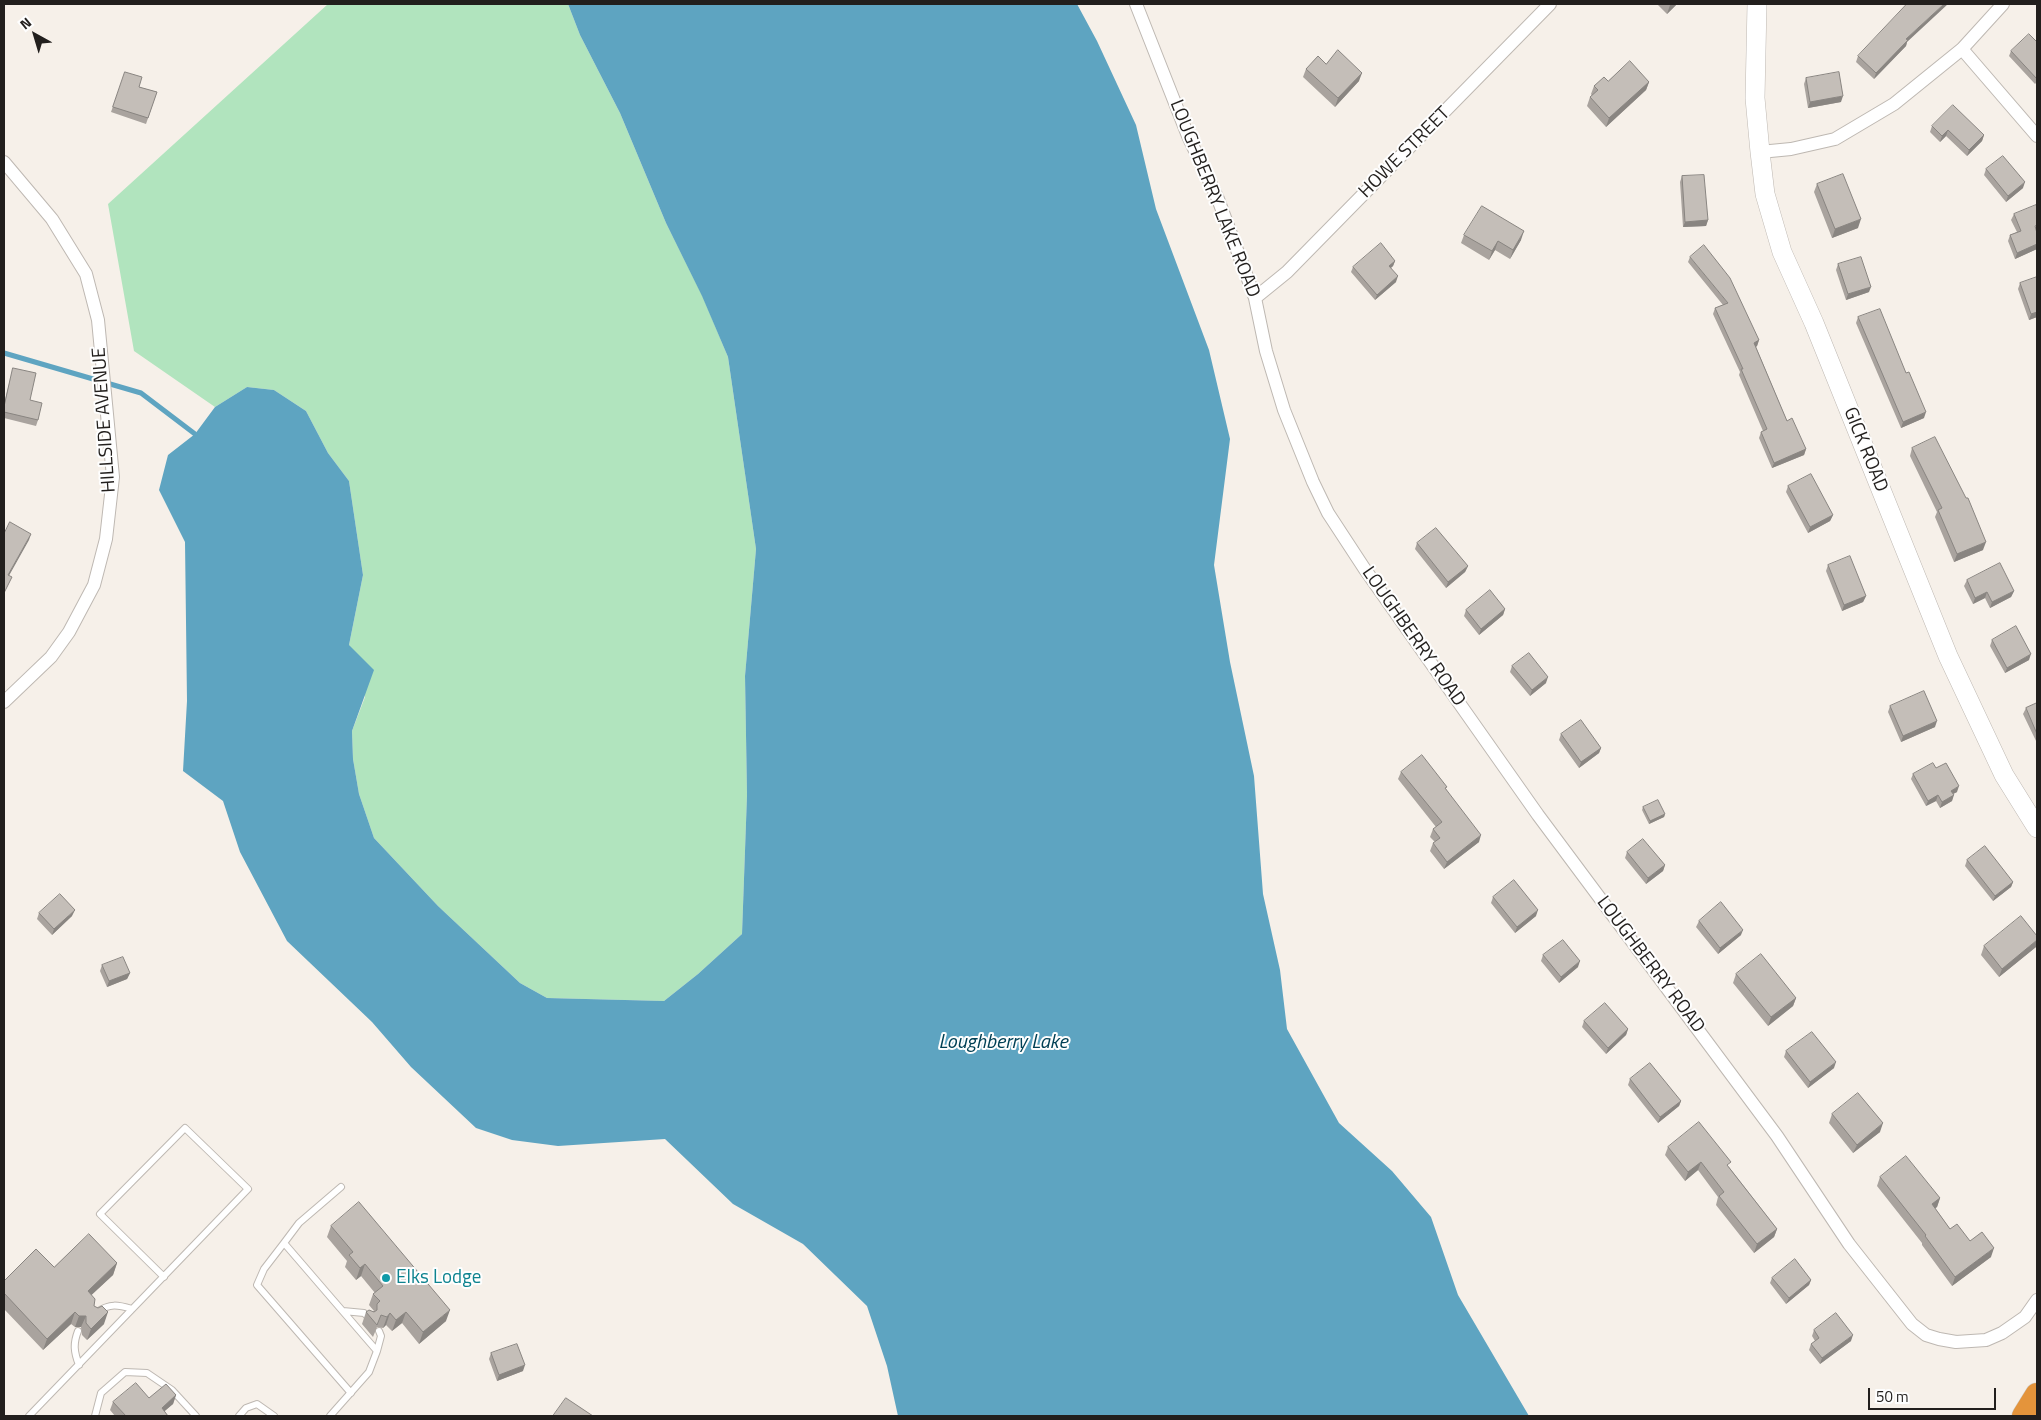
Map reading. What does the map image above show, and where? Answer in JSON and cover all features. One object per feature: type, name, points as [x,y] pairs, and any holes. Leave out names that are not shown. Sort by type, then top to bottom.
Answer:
[{"type":"highway","points":[[2024,1416],[2037,1395]]},
{"type":"street","name":"LOUGHBERRY LAKE ROAD","points":[[1136,4],[1188,136],[1218,200],[1255,298],[1266,351],[1284,410],[1313,482]]},
{"type":"street","name":"HOWE STREET","points":[[1255,298],[1287,272],[1550,4]]},
{"type":"street","name":"GICK ROAD","points":[[1756,4],[1755,98],[1760,152],[1765,194],[1782,252],[1814,323],[1948,656],[2004,775],[2037,828]]},
{"type":"street","points":[[1760,152],[1791,149],[1835,139],[1894,104],[1962,49],[2003,4]]},
{"type":"street","points":[[1962,49],[2037,136]]},
{"type":"street","name":"HILLSIDE AVENUE","points":[[4,162],[52,219],[86,274],[98,320],[112,477],[106,539],[94,584],[70,632],[51,658],[4,702]]},
{"type":"street","name":"LOUGHBERRY ROAD","points":[[1313,482],[1328,513],[1364,568],[1538,815],[1777,1136],[1849,1244],[1912,1324],[1926,1335],[1939,1339],[1956,1342],[1986,1340],[2002,1333],[2024,1317],[2037,1300]]},
{"type":"lane","points":[[29,1416],[164,1277],[248,1189],[185,1128],[100,1214],[164,1277]]},
{"type":"lane","points":[[341,1187],[300,1223],[264,1269],[257,1285],[351,1393]]},
{"type":"lane","points":[[284,1243],[377,1351]]},
{"type":"lane","points":[[94,1314],[105,1306],[115,1304],[132,1309]]},
{"type":"lane","points":[[343,1312],[364,1313],[369,1318]]},
{"type":"lane","points":[[78,1331],[74,1340],[74,1351],[79,1365]]},
{"type":"lane","points":[[330,1416],[369,1372],[381,1336],[379,1331]]},
{"type":"lane","points":[[95,1416],[101,1393],[125,1372],[148,1374],[172,1390],[196,1416]]},
{"type":"lane","points":[[239,1416],[246,1408],[257,1404],[274,1416]]},
{"type":"green space","points":[[328,4],[568,4],[580,35],[620,113],[666,223],[702,295],[728,357],[756,549],[745,676],[747,795],[742,934],[698,974],[664,1001],[547,998],[520,983],[438,906],[374,838],[359,794],[353,759],[352,731],[365,697],[349,645],[363,575],[349,481],[328,453],[306,411],[274,390],[247,387],[215,407],[134,351],[108,204]]},
{"type":"water","name":"Loughberry Lake","points":[[568,4],[1077,4],[1097,41],[1136,125],[1156,209],[1209,350],[1230,439],[1214,565],[1230,662],[1254,776],[1263,894],[1280,970],[1287,1029],[1339,1123],[1392,1171],[1431,1217],[1458,1295],[1529,1416],[898,1416],[887,1366],[867,1306],[803,1244],[733,1204],[665,1139],[558,1146],[512,1140],[476,1128],[411,1067],[372,1022],[287,941],[240,852],[223,801],[183,771],[187,701],[185,542],[159,490],[168,455],[195,434],[215,407],[247,387],[274,390],[306,411],[328,453],[349,481],[363,575],[349,645],[374,670],[352,731],[353,759],[359,794],[374,838],[438,906],[520,983],[547,998],[664,1001],[698,974],[742,934],[747,795],[745,676],[756,549],[728,357],[702,296],[666,223],[620,113],[580,35]]},
{"type":"building","points":[[1907,4],[1944,4],[1906,39],[1908,40],[1876,73],[1858,56]]},
{"type":"building","points":[[2029,34],[2037,42],[2037,79],[2011,51]]},
{"type":"building","points":[[1338,50],[1362,73],[1338,98],[1306,69],[1318,56],[1326,64]]},
{"type":"building","points":[[1630,61],[1649,82],[1609,118],[1590,97],[1598,90],[1594,86],[1604,77],[1608,81]]},
{"type":"building","points":[[125,72],[142,77],[139,87],[157,92],[148,118],[113,107]]},
{"type":"building","points":[[1839,72],[1843,96],[1810,102],[1806,78]]},
{"type":"building","points":[[1953,105],[1984,135],[1969,150],[1948,130],[1942,136],[1932,126]]},
{"type":"building","points":[[2003,156],[2025,182],[2008,196],[1986,169]]},
{"type":"building","points":[[1843,174],[1861,219],[1835,229],[1817,184]]},
{"type":"building","points":[[1704,175],[1708,220],[1685,222],[1682,176]]},
{"type":"building","points":[[2036,205],[2037,225],[2035,226],[2037,244],[2017,253],[2010,235],[2021,231],[2014,214]]},
{"type":"building","points":[[1482,206],[1524,231],[1513,250],[1498,241],[1492,251],[1464,235]]},
{"type":"building","points":[[1381,243],[1395,261],[1389,266],[1398,276],[1377,295],[1353,267]]},
{"type":"building","points":[[1704,245],[1730,278],[1759,340],[1754,343],[1787,421],[1792,418],[1806,449],[1774,463],[1761,432],[1767,429],[1741,369],[1743,369],[1715,308],[1728,303],[1690,257]]},
{"type":"building","points":[[1861,257],[1871,287],[1848,294],[1838,264]]},
{"type":"building","points":[[2037,277],[2037,312],[2031,314],[2020,283]]},
{"type":"building","points":[[1880,309],[1906,373],[1909,372],[1926,412],[1903,422],[1858,317]]},
{"type":"building","points":[[13,368],[36,373],[30,400],[42,403],[38,420],[4,412]]},
{"type":"building","points":[[1935,437],[1966,498],[1968,498],[1986,542],[1957,554],[1938,510],[1942,508],[1912,448]]},
{"type":"building","points":[[1811,474],[1833,515],[1810,527],[1788,486]]},
{"type":"building","points":[[10,522],[31,534],[8,575],[12,577],[4,593],[4,534]]},
{"type":"building","points":[[1436,528],[1468,566],[1448,582],[1417,543]]},
{"type":"building","points":[[1850,556],[1866,596],[1844,605],[1828,565]]},
{"type":"building","points":[[2000,563],[2014,591],[1992,602],[1987,592],[1975,598],[1967,580]]},
{"type":"building","points":[[1490,590],[1505,609],[1481,629],[1466,610]]},
{"type":"building","points":[[2016,626],[2031,654],[2007,668],[1992,640]]},
{"type":"building","points":[[1529,653],[1548,677],[1532,690],[1512,666]]},
{"type":"building","points":[[1924,691],[1937,721],[1903,736],[1890,706]]},
{"type":"building","points":[[2037,703],[2037,734],[2026,708]]},
{"type":"building","points":[[1581,720],[1601,748],[1581,762],[1561,734]]},
{"type":"building","points":[[1422,755],[1481,835],[1447,862],[1433,843],[1440,838],[1433,829],[1442,822],[1401,772]]},
{"type":"building","points":[[1933,763],[1936,768],[1946,763],[1959,786],[1951,791],[1954,795],[1942,802],[1938,795],[1928,801],[1913,774]]},
{"type":"building","points":[[1658,800],[1665,814],[1650,821],[1643,807]]},
{"type":"building","points":[[1643,839],[1665,865],[1648,878],[1627,852]]},
{"type":"building","points":[[1985,846],[2013,882],[1995,896],[1967,860]]},
{"type":"building","points":[[1514,880],[1538,910],[1517,927],[1493,897]]},
{"type":"building","points":[[60,894],[75,910],[54,929],[39,913]]},
{"type":"building","points":[[1721,902],[1743,930],[1720,948],[1699,921]]},
{"type":"building","points":[[2021,916],[2037,936],[2037,940],[2002,969],[1984,946]]},
{"type":"building","points":[[1563,940],[1580,961],[1561,977],[1543,955]]},
{"type":"building","points":[[1761,954],[1796,998],[1771,1017],[1736,974]]},
{"type":"building","points":[[123,957],[130,973],[109,981],[102,965]]},
{"type":"building","points":[[1605,1003],[1628,1029],[1608,1048],[1584,1021]]},
{"type":"building","points":[[1812,1032],[1836,1062],[1810,1082],[1786,1051]]},
{"type":"building","points":[[1650,1063],[1681,1101],[1660,1117],[1630,1079]]},
{"type":"building","points":[[1858,1093],[1883,1123],[1857,1145],[1832,1114]]},
{"type":"building","points":[[1699,1122],[1731,1162],[1727,1165],[1777,1229],[1757,1244],[1719,1196],[1724,1192],[1701,1162],[1688,1172],[1668,1147]]},
{"type":"building","points":[[1906,1156],[1940,1198],[1932,1204],[1950,1229],[1957,1224],[1970,1241],[1982,1232],[1994,1248],[1955,1277],[1926,1235],[1880,1177]]},
{"type":"building","name":"Elks Lodge","points":[[359,1202],[450,1310],[423,1332],[406,1312],[396,1320],[390,1313],[387,1317],[381,1315],[377,1325],[366,1312],[377,1310],[377,1304],[380,1301],[373,1294],[383,1286],[365,1264],[360,1268],[349,1255],[353,1252],[331,1226]]},
{"type":"building","points":[[89,1234],[117,1263],[88,1291],[95,1299],[94,1306],[98,1308],[102,1306],[108,1312],[91,1329],[86,1323],[86,1316],[79,1316],[75,1312],[47,1339],[4,1293],[4,1281],[36,1249],[54,1267]]},
{"type":"building","points":[[1795,1259],[1811,1280],[1789,1298],[1772,1278]]},
{"type":"building","points":[[1836,1313],[1853,1335],[1822,1358],[1811,1344],[1819,1338],[1814,1330]]},
{"type":"building","points":[[517,1344],[525,1365],[499,1375],[491,1353]]},
{"type":"building","points":[[136,1383],[149,1398],[166,1384],[176,1395],[162,1408],[168,1416],[126,1416],[113,1402]]},
{"type":"building","points":[[566,1398],[593,1416],[553,1416]]},
{"type":"waterway","points":[[4,353],[141,393],[195,434]]},
{"type":"place","name":"Elks Lodge","points":[[386,1278]]}]
